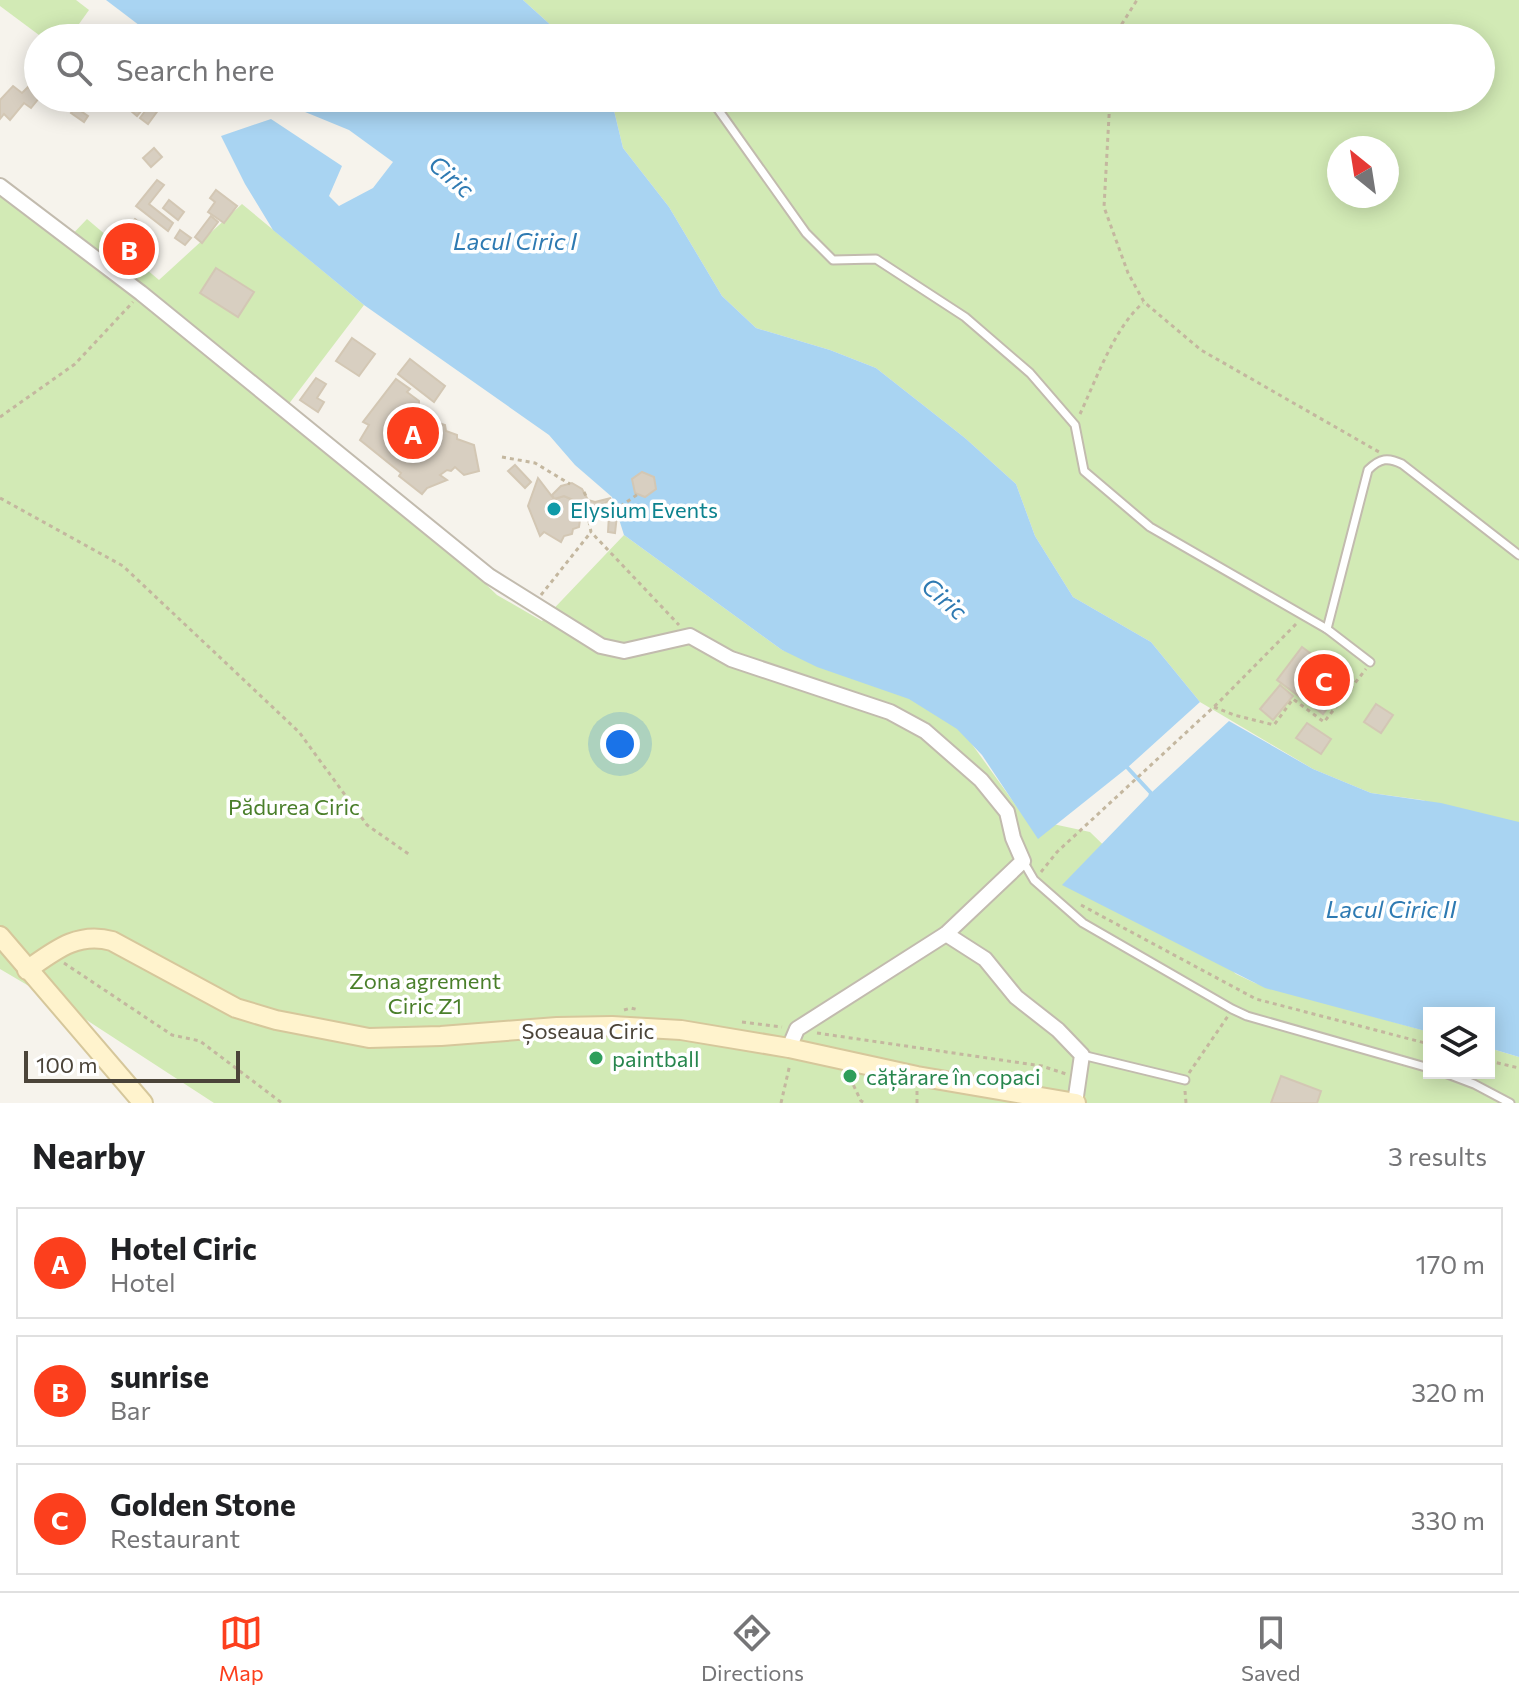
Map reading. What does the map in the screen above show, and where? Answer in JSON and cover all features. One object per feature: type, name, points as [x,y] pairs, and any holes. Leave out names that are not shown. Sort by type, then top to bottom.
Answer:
[{"type":"main road","points":[[0,936],[143,1103]]},
{"type":"main road","name":"Șoseaua Ciric","points":[[27,970],[51,953],[95,936],[112,941],[236,1008],[276,1020],[369,1038],[612,1026],[681,1030],[1076,1103]]},
{"type":"street","points":[[0,186],[141,293],[489,576],[601,646],[624,651],[690,636],[731,659],[890,712],[925,731],[981,780],[1007,812],[1023,861],[946,934],[797,1029],[789,1048]]},
{"type":"street","points":[[946,934],[985,959],[1016,997],[1058,1030],[1082,1055],[1076,1103]]},
{"type":"lane","points":[[720,112],[806,233],[833,260],[876,259],[965,317],[1030,373],[1075,425],[1084,471],[1150,527],[1327,629],[1370,662]]},
{"type":"lane","points":[[1327,629],[1368,470],[1383,459],[1402,464],[1519,555]]},
{"type":"lane","points":[[1023,861],[1034,880],[1083,923],[1232,1009],[1423,1066]]},
{"type":"lane","points":[[1082,1055],[1185,1080]]},
{"type":"lane","points":[[1461,1079],[1510,1103]]},
{"type":"path","points":[[1122,24],[1137,0]]},
{"type":"path","points":[[1109,112],[1104,207],[1128,273],[1144,302],[1201,350],[1378,451],[1383,459]]},
{"type":"path","points":[[0,417],[75,364],[141,293]]},
{"type":"path","points":[[1075,425],[1123,327],[1144,302]]},
{"type":"path","points":[[502,457],[535,463],[570,484]]},
{"type":"path","points":[[614,511],[638,494]]},
{"type":"path","points":[[0,498],[123,566],[299,732],[367,825],[410,855]]},
{"type":"path","points":[[589,521],[591,532],[690,636]]},
{"type":"path","points":[[534,603],[591,532]]},
{"type":"path","points":[[1034,880],[1057,852],[1212,708],[1304,616]]},
{"type":"path","points":[[1212,708],[1274,725],[1293,699],[1324,722],[1364,672]]},
{"type":"path","points":[[1069,899],[1256,999],[1423,1042]]},
{"type":"path","points":[[51,953],[172,1035],[187,1036],[208,1046],[282,1103]]},
{"type":"path","points":[[621,1011],[631,1008],[647,1013]]},
{"type":"path","points":[[1185,1080],[1232,1009]]},
{"type":"path","points":[[734,1021],[1042,1066],[1075,1077]]},
{"type":"path","points":[[781,1103],[790,1064],[812,1053]]},
{"type":"path","points":[[840,1061],[861,1101],[865,1103]]},
{"type":"path","points":[[1495,1062],[1519,1068]]},
{"type":"green space","points":[[0,0],[76,0],[89,10],[79,24],[24,24],[0,6]]},
{"type":"green space","points":[[523,0],[1519,0],[1519,830],[1422,800],[1371,793],[1313,769],[1200,702],[1151,642],[1073,597],[1035,536],[1016,484],[965,438],[876,368],[830,350],[756,328],[722,296],[669,207],[623,148],[614,112],[1495,112],[1495,24],[550,24]]},
{"type":"green space","name":"Pădurea Ciric","points":[[0,182],[66,241],[87,219],[159,280],[242,204],[364,305],[288,405],[338,442],[497,595],[542,621],[624,535],[782,650],[884,684],[956,722],[1025,818],[1090,832],[1236,974],[1255,983],[1423,1030],[1423,1079],[1495,1079],[1495,1050],[1519,1057],[1519,1103],[214,1103],[85,1019],[0,969]]},
{"type":"water","points":[[106,0],[523,0],[550,24],[138,24]]},
{"type":"water","name":"Lacul Ciric I","points":[[305,112],[614,112],[623,148],[669,207],[722,296],[756,328],[830,350],[876,368],[965,438],[1016,484],[1035,536],[1073,597],[1151,642],[1200,702],[1127,768],[1038,839],[982,755],[957,729],[909,699],[817,667],[782,650],[624,535],[612,497],[575,465],[549,435],[364,305],[273,230],[221,136],[271,119],[342,166],[329,196],[339,206],[373,188],[393,162],[349,130]]},
{"type":"water","name":"Lacul Ciric II","points":[[1229,721],[1313,769],[1371,793],[1441,803],[1519,822],[1519,1057],[1495,1050],[1495,1007],[1423,1007],[1423,1030],[1265,988],[1062,885],[1151,793]]},
{"type":"building","points":[[13,86],[22,93],[24,91],[24,103],[10,120],[4,114],[0,119],[0,100]]},
{"type":"building","points":[[82,112],[88,116],[84,122],[71,113]]},
{"type":"building","points":[[144,112],[157,112],[148,124],[140,118]]},
{"type":"building","points":[[154,148],[162,157],[151,167],[143,158]]},
{"type":"building","points":[[157,180],[164,185],[149,204],[173,223],[168,231],[136,206]]},
{"type":"building","points":[[216,190],[237,206],[224,223],[208,212],[215,202],[210,198]]},
{"type":"building","points":[[169,200],[184,212],[178,220],[163,208]]},
{"type":"building","points":[[211,216],[218,222],[202,243],[195,237]]},
{"type":"building","points":[[135,219],[149,231],[128,260],[116,250],[124,241],[115,234],[126,221],[130,224]]},
{"type":"building","points":[[180,230],[191,238],[185,245],[175,238]]},
{"type":"building","points":[[216,268],[254,292],[238,317],[200,293]]},
{"type":"building","points":[[352,338],[375,354],[359,376],[336,361]]},
{"type":"building","points":[[410,359],[445,386],[434,402],[398,374]]},
{"type":"building","points":[[316,378],[326,384],[317,398],[324,402],[318,412],[300,400]]},
{"type":"building","points":[[396,379],[410,389],[407,392],[419,401],[419,412],[445,425],[446,431],[457,435],[457,439],[474,445],[479,471],[464,475],[455,467],[447,470],[440,475],[447,480],[427,488],[422,494],[360,440],[369,425],[363,422]]},
{"type":"building","points":[[515,465],[531,482],[525,488],[508,471]]},
{"type":"building","points":[[642,472],[654,477],[656,489],[645,497],[635,493],[632,479]]},
{"type":"building","name":"Elysium Events","points":[[538,478],[554,499],[564,496],[575,501],[581,513],[579,527],[573,529],[572,534],[564,536],[561,542],[544,532],[540,536],[528,506]]},
{"type":"building","points":[[572,483],[582,489],[588,500],[595,502],[611,498],[593,514],[580,512],[576,501],[564,496],[554,499],[552,495],[561,486]]},
{"type":"building","points":[[609,515],[617,515],[615,533],[608,532]]},
{"type":"building","points":[[1302,647],[1348,681],[1323,714],[1277,680]]},
{"type":"building","points":[[1280,685],[1293,696],[1273,720],[1260,709]]},
{"type":"building","points":[[1376,704],[1393,715],[1381,733],[1364,722]]},
{"type":"building","points":[[1307,723],[1331,739],[1321,754],[1296,738]]},
{"type":"building","points":[[1281,1076],[1321,1091],[1317,1103],[1271,1103]]},
{"type":"waterway","name":"Ciric","points":[[1125,765],[1151,793],[1150,798]]},
{"type":"place","name":"sunrise","points":[[129,249]]},
{"type":"place","name":"Hotel Ciric","points":[[413,433]]},
{"type":"place","name":"Elysium Events","points":[[554,509]]},
{"type":"place","name":"Golden Stone","points":[[1324,680]]},
{"type":"place","name":"paintball","points":[[596,1058]]},
{"type":"place","name":"cățărare în copaci","points":[[850,1076]]},
{"type":"park label","name":"Zona agrement Ciric Z1","points":[[425,992]]}]
